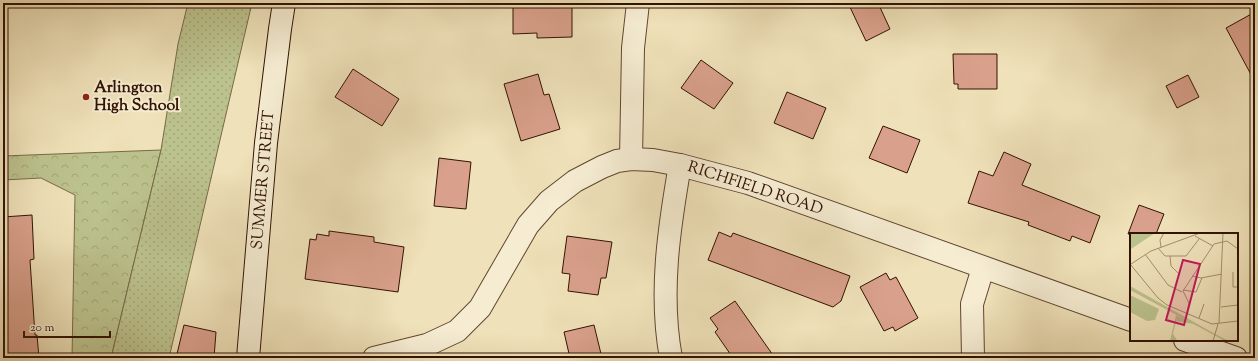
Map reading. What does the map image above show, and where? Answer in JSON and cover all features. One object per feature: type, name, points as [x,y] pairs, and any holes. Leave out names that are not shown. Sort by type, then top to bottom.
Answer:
[{"type":"street","name":"SUMMER STREET","points":[[248,358],[266,143],[284,3]]},
{"type":"street","points":[[631,159],[634,48],[638,3]]},
{"type":"street","name":"RICHFIELD ROAD","points":[[374,358],[427,344],[457,331],[480,308],[528,225],[549,201],[575,181],[602,167],[617,161],[631,159],[653,160],[680,165],[748,183],[1130,320]]},
{"type":"street","points":[[671,358],[666,315],[667,250],[680,165]]},
{"type":"street","points":[[974,358],[972,304],[983,268]]},
{"type":"street","points":[[1189,341],[1236,358]]},
{"type":"green space","points":[[188,3],[252,3],[169,358],[111,358],[161,150],[178,44]]},
{"type":"green space","points":[[161,150],[111,358],[72,358],[75,195],[41,178],[3,180],[3,156]]},
{"type":"building","points":[[848,3],[878,3],[890,29],[866,41]]},
{"type":"building","points":[[513,4],[572,4],[572,37],[537,38],[537,33],[513,34]]},
{"type":"building","points":[[1255,12],[1255,82],[1226,28]]},
{"type":"building","points":[[953,54],[997,54],[997,89],[958,89],[958,84],[954,84]]},
{"type":"building","points":[[701,60],[733,83],[714,109],[681,88]]},
{"type":"building","points":[[353,69],[399,99],[382,126],[335,97]]},
{"type":"building","points":[[538,74],[544,95],[549,94],[560,129],[521,141],[504,84]]},
{"type":"building","points":[[1188,75],[1199,97],[1177,108],[1166,86]]},
{"type":"building","points":[[787,92],[826,108],[813,139],[774,123]]},
{"type":"building","points":[[883,126],[920,140],[907,173],[869,158]]},
{"type":"building","points":[[1004,152],[1031,164],[1022,185],[1100,216],[1090,243],[1072,236],[1070,241],[1028,225],[1029,222],[968,203],[979,171],[993,176]]},
{"type":"building","points":[[439,158],[471,162],[466,209],[434,206]]},
{"type":"building","points":[[1139,205],[1164,214],[1156,233],[1128,234]]},
{"type":"building","points":[[32,215],[34,259],[30,260],[35,335],[37,335],[39,358],[3,358],[3,217]]},
{"type":"building","points":[[329,231],[374,237],[374,242],[404,247],[398,292],[305,279],[310,239],[316,240],[317,234],[329,236]]},
{"type":"building","points":[[719,232],[731,237],[733,233],[850,276],[841,301],[833,307],[708,260]]},
{"type":"building","points":[[567,236],[612,242],[606,278],[601,278],[598,295],[568,291],[570,274],[562,273]]},
{"type":"building","points":[[886,273],[890,280],[896,277],[918,318],[895,331],[893,327],[884,331],[860,287]]},
{"type":"building","points":[[735,301],[775,358],[733,358],[715,332],[718,329],[710,318]]},
{"type":"building","points":[[184,325],[216,332],[214,358],[176,358]]},
{"type":"building","points":[[594,325],[602,358],[570,358],[564,332]]},
{"type":"place","name":"Arlington High School","points":[[86,97]]}]
